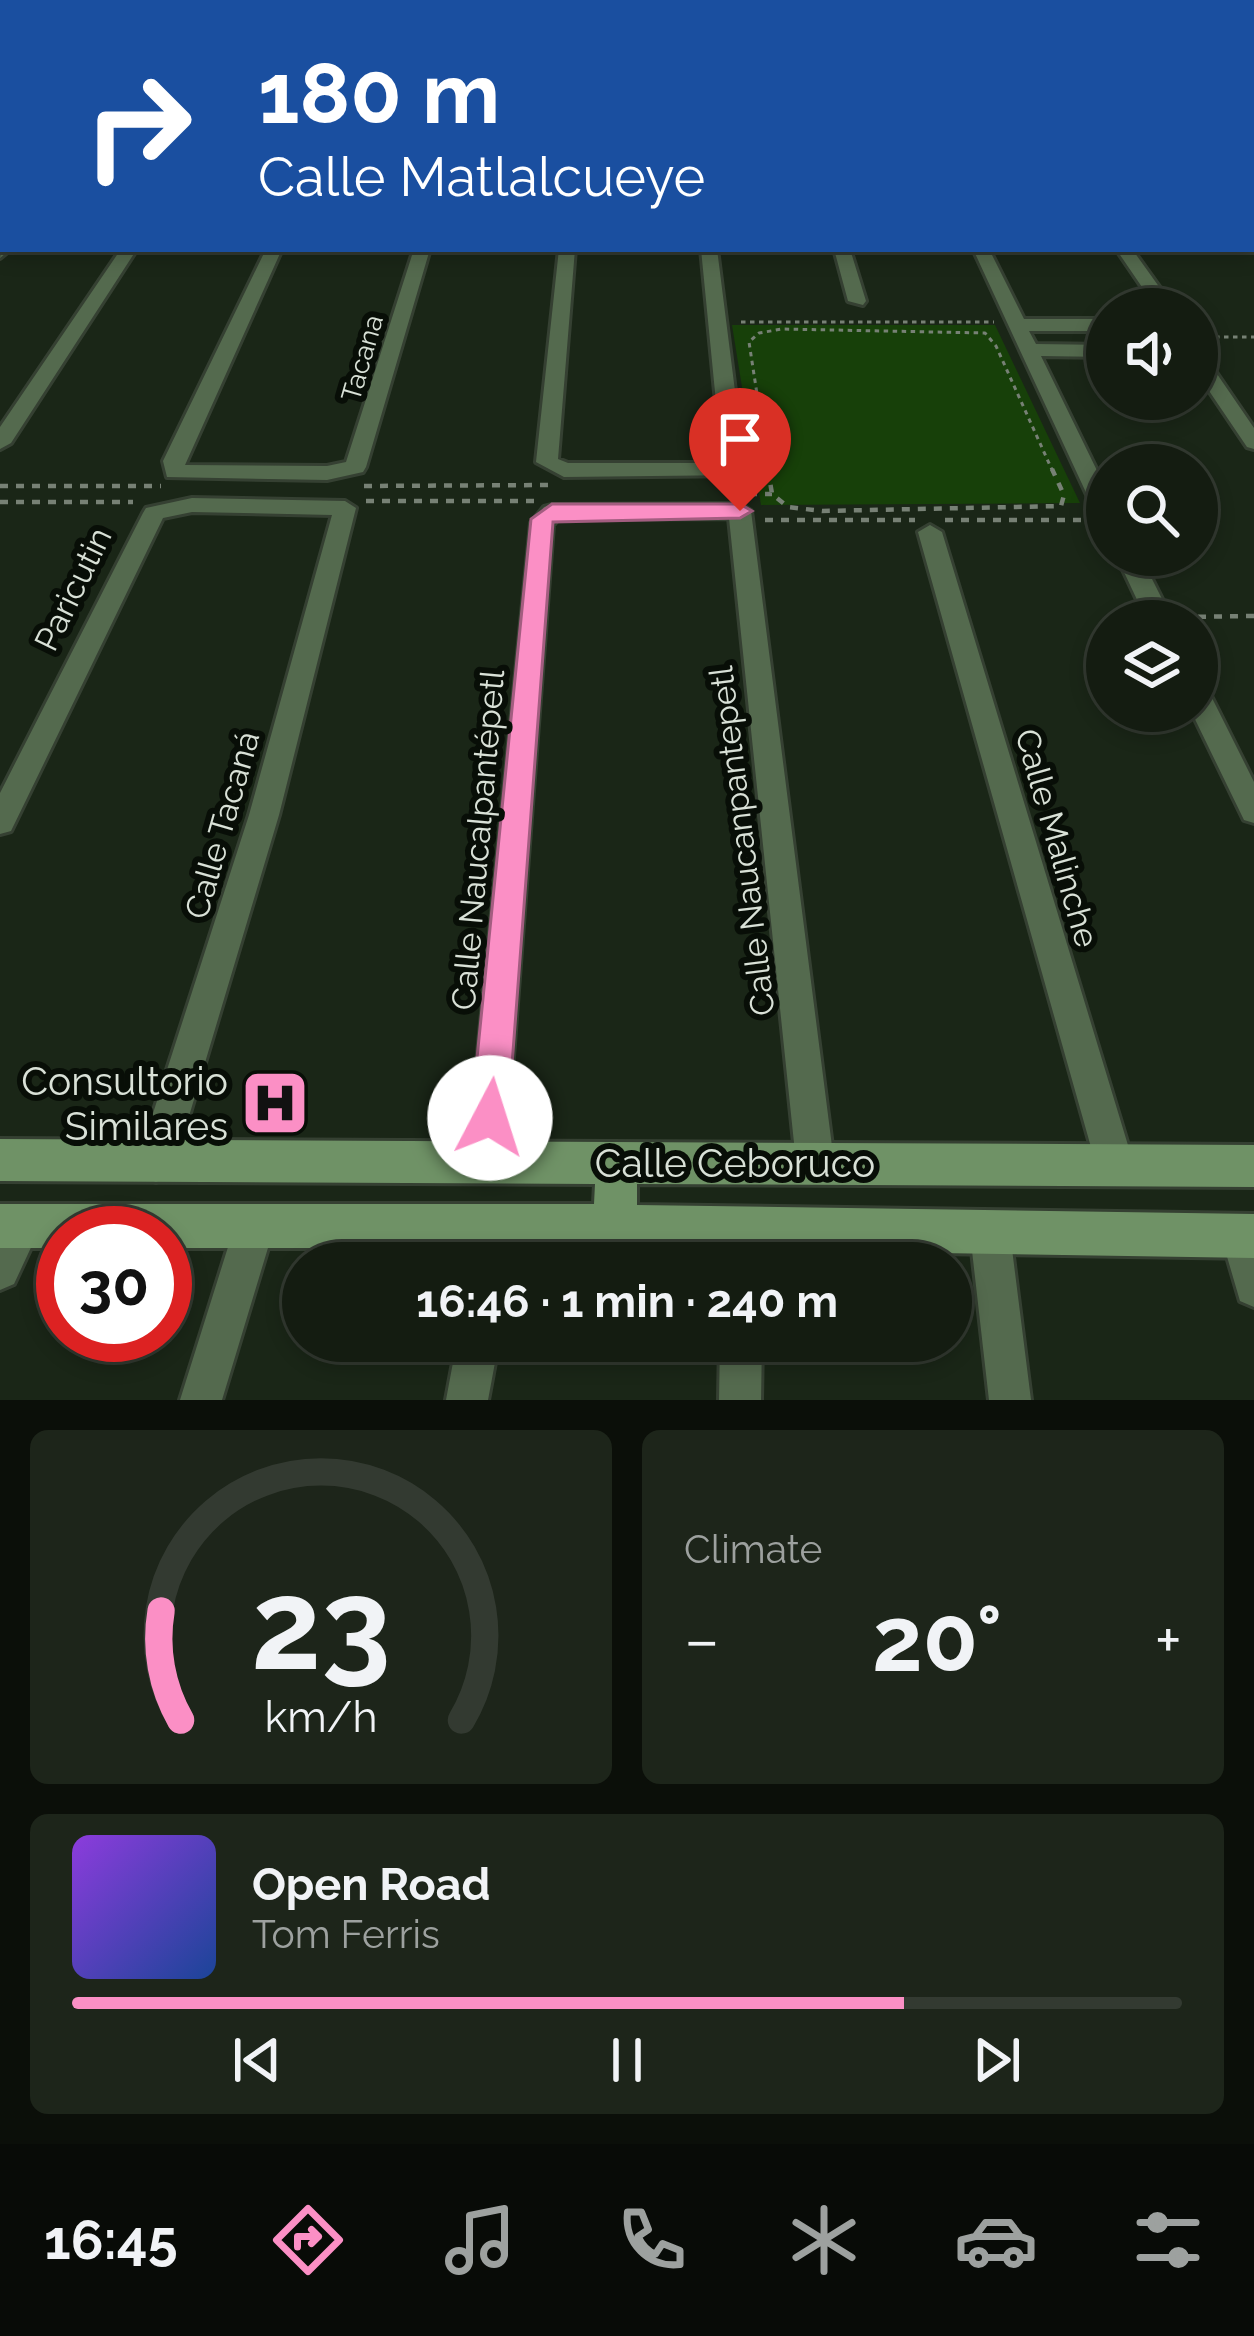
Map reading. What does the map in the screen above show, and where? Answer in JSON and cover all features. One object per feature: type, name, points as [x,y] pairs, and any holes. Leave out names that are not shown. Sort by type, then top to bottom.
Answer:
[{"type":"main road","name":"Calle Ceboruco","points":[[0,1160],[1254,1166]]},
{"type":"main road","points":[[615,1226],[616,1164]]},
{"type":"main road","name":"Calle Ceboruco","points":[[10,1226],[254,1228],[453,1242]]},
{"type":"main road","name":"Calle Ceboruco","points":[[515,1242],[615,1226],[717,1242]]},
{"type":"main road","name":"Calle Ceboruco","points":[[819,1242],[990,1233],[1247,1236]]},
{"type":"street","points":[[0,443],[128,252]]},
{"type":"street","points":[[273,252],[172,469],[350,491]]},
{"type":"street","name":"Tacana","points":[[350,491],[421,252]]},
{"type":"street","points":[[567,252],[546,459],[551,476],[734,470],[709,252]]},
{"type":"street","points":[[843,252],[857,301]]},
{"type":"street","points":[[982,252],[1086,471]]},
{"type":"street","points":[[1126,252],[1151,288]]},
{"type":"street","points":[[1014,323],[1086,325]]},
{"type":"street","points":[[1026,350],[1086,351]]},
{"type":"street","points":[[1218,390],[1254,442]]},
{"type":"street","points":[[146,510],[350,491]]},
{"type":"street","name":"Calle Tacaná","points":[[156,1163],[264,814],[350,491]]},
{"type":"street","points":[[544,512],[739,502]]},
{"type":"street","name":"Calle Naucanpantepetl","points":[[739,502],[815,1162]]},
{"type":"street","name":"Paricutin","points":[[0,823],[146,510]]},
{"type":"street","name":"Calle Naucalpantépetl","points":[[486,1163],[544,512]]},
{"type":"street","name":"Calle Malinche","points":[[930,532],[1114,1165]]},
{"type":"street","points":[[1215,732],[1254,811]]},
{"type":"street","points":[[0,1270],[10,1226]]},
{"type":"street","points":[[201,1400],[254,1228]]},
{"type":"street","points":[[990,1233],[1010,1400]]},
{"type":"street","points":[[1247,1236],[1254,1287]]},
{"type":"street","points":[[467,1400],[474,1362]]},
{"type":"street","points":[[740,1400],[741,1362]]},
{"type":"path","points":[[718,322],[1014,323]]},
{"type":"path","points":[[953,330],[985,333],[996,346],[1064,495],[1061,506],[1037,510],[822,511],[788,507],[772,494],[749,341],[759,333],[953,330]]},
{"type":"path","points":[[1218,337],[1254,337]]},
{"type":"path","points":[[350,491],[551,476]]},
{"type":"path","points":[[0,487],[180,486]]},
{"type":"path","points":[[350,491],[544,512]]},
{"type":"path","points":[[739,502],[772,494]]},
{"type":"path","points":[[0,502],[146,510]]},
{"type":"path","points":[[1218,617],[1254,616]]},
{"type":"green space","points":[[732,325],[995,325],[1080,503],[761,505]]},
{"type":"place","name":"Consultorio Similares","points":[[275,1103]]},
{"type":"route","points":[[490,1118],[542,519],[552,512],[740,511]]}]
